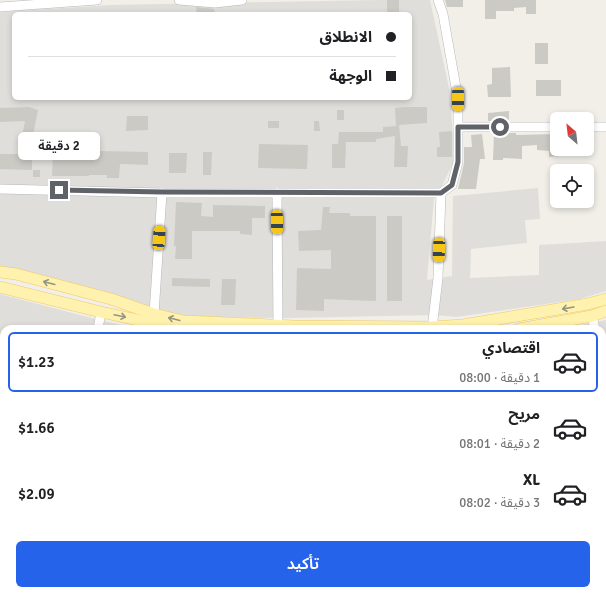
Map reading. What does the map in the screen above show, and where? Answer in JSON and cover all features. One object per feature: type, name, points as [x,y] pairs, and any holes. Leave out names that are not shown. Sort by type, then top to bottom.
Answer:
[{"type":"main road","points":[[0,272],[16,274],[111,299],[169,325]]},
{"type":"main road","points":[[0,288],[101,312],[155,319],[246,325]]},
{"type":"main road","points":[[474,325],[588,304],[606,299]]},
{"type":"main road","points":[[588,304],[592,316]]},
{"type":"main road","points":[[541,325],[592,316],[606,311]]},
{"type":"street","points":[[0,7],[97,0]]},
{"type":"street","points":[[179,0],[215,2],[242,0]]},
{"type":"street","points":[[0,189],[162,192],[441,193],[452,185],[458,162],[458,99],[443,14],[438,0]]},
{"type":"street","points":[[458,127],[550,127]]},
{"type":"street","points":[[594,127],[606,127]]},
{"type":"street","points":[[155,319],[162,192]]},
{"type":"street","points":[[277,193],[278,325]]},
{"type":"street","points":[[432,325],[438,278],[441,193]]},
{"type":"street","points":[[99,325],[101,312]]},
{"type":"street","points":[[592,316],[594,325]]},
{"type":"shaded area","points":[[430,0],[449,88],[455,159],[442,186],[434,198],[427,280],[452,276],[453,196],[538,188],[540,219],[525,220],[527,243],[471,249],[470,278],[539,275],[539,245],[606,241],[606,291],[580,299],[456,317],[437,315],[288,318],[185,317],[0,276],[0,12],[110,5]]},
{"type":"shaded area","points":[[0,294],[121,325],[0,325]]},
{"type":"shaded area","points":[[606,320],[606,325],[580,325]]},
{"type":"building","points":[[387,0],[399,0],[399,12],[387,12]]},
{"type":"building","points":[[445,0],[463,0],[463,7],[447,7]]},
{"type":"building","points":[[485,0],[536,0],[536,14],[526,14],[526,7],[514,8],[514,11],[496,11],[496,19],[485,19]]},
{"type":"building","points":[[196,7],[214,9],[215,12],[197,12]]},
{"type":"building","points":[[535,43],[548,43],[548,64],[535,64]]},
{"type":"building","points":[[510,67],[511,97],[488,97],[487,85],[492,84],[492,68]]},
{"type":"building","points":[[536,80],[561,80],[561,96],[536,96]]},
{"type":"building","points":[[29,107],[38,110],[29,155],[32,155],[32,170],[0,169],[0,154],[19,154],[25,121],[0,122],[0,108]]},
{"type":"building","points":[[427,107],[427,123],[399,125],[401,146],[408,146],[407,167],[394,167],[395,136],[376,139],[376,142],[346,142],[345,168],[332,168],[332,144],[338,144],[339,132],[383,132],[383,127],[396,126],[395,108]]},
{"type":"building","points":[[337,110],[344,110],[344,120],[337,120]]},
{"type":"building","points":[[509,111],[509,121],[488,121],[488,113]]},
{"type":"building","points":[[127,116],[148,116],[148,130],[126,131]]},
{"type":"building","points":[[268,121],[279,121],[279,128],[268,128]]},
{"type":"building","points":[[314,121],[319,121],[320,131],[314,131]]},
{"type":"building","points":[[452,131],[452,157],[437,157],[437,147],[440,147],[439,132]]},
{"type":"building","points":[[494,133],[516,133],[516,135],[550,134],[550,156],[560,156],[549,157],[549,151],[537,150],[537,145],[522,146],[522,159],[503,158],[503,160],[493,160]]},
{"type":"building","points":[[482,134],[485,159],[480,159],[476,189],[458,189],[464,163],[464,147],[472,147],[471,135]]},
{"type":"building","points":[[259,144],[308,145],[307,169],[258,168]]},
{"type":"building","points":[[53,150],[148,152],[148,165],[120,164],[119,178],[107,178],[107,175],[52,176]]},
{"type":"building","points":[[203,152],[212,152],[211,175],[203,175]]},
{"type":"building","points":[[169,153],[187,153],[186,173],[169,173]]},
{"type":"building","points":[[33,170],[40,170],[40,177],[33,177]]},
{"type":"building","points":[[176,202],[202,203],[201,216],[213,217],[213,205],[265,206],[265,218],[252,218],[252,235],[240,234],[240,231],[192,231],[192,259],[175,259],[176,246],[174,246]]},
{"type":"building","points":[[323,207],[330,207],[329,213],[350,213],[350,216],[376,216],[376,301],[324,299],[324,311],[296,310],[297,268],[331,269],[331,250],[299,251],[298,231],[321,230]]},
{"type":"building","points":[[387,216],[402,216],[402,301],[387,301]]},
{"type":"building","points":[[172,278],[210,279],[210,287],[172,286]]},
{"type":"building","points":[[222,279],[236,279],[235,305],[221,305]]},
{"type":"route","points":[[59,190],[441,193],[452,185],[458,162],[458,127],[500,127]]}]
